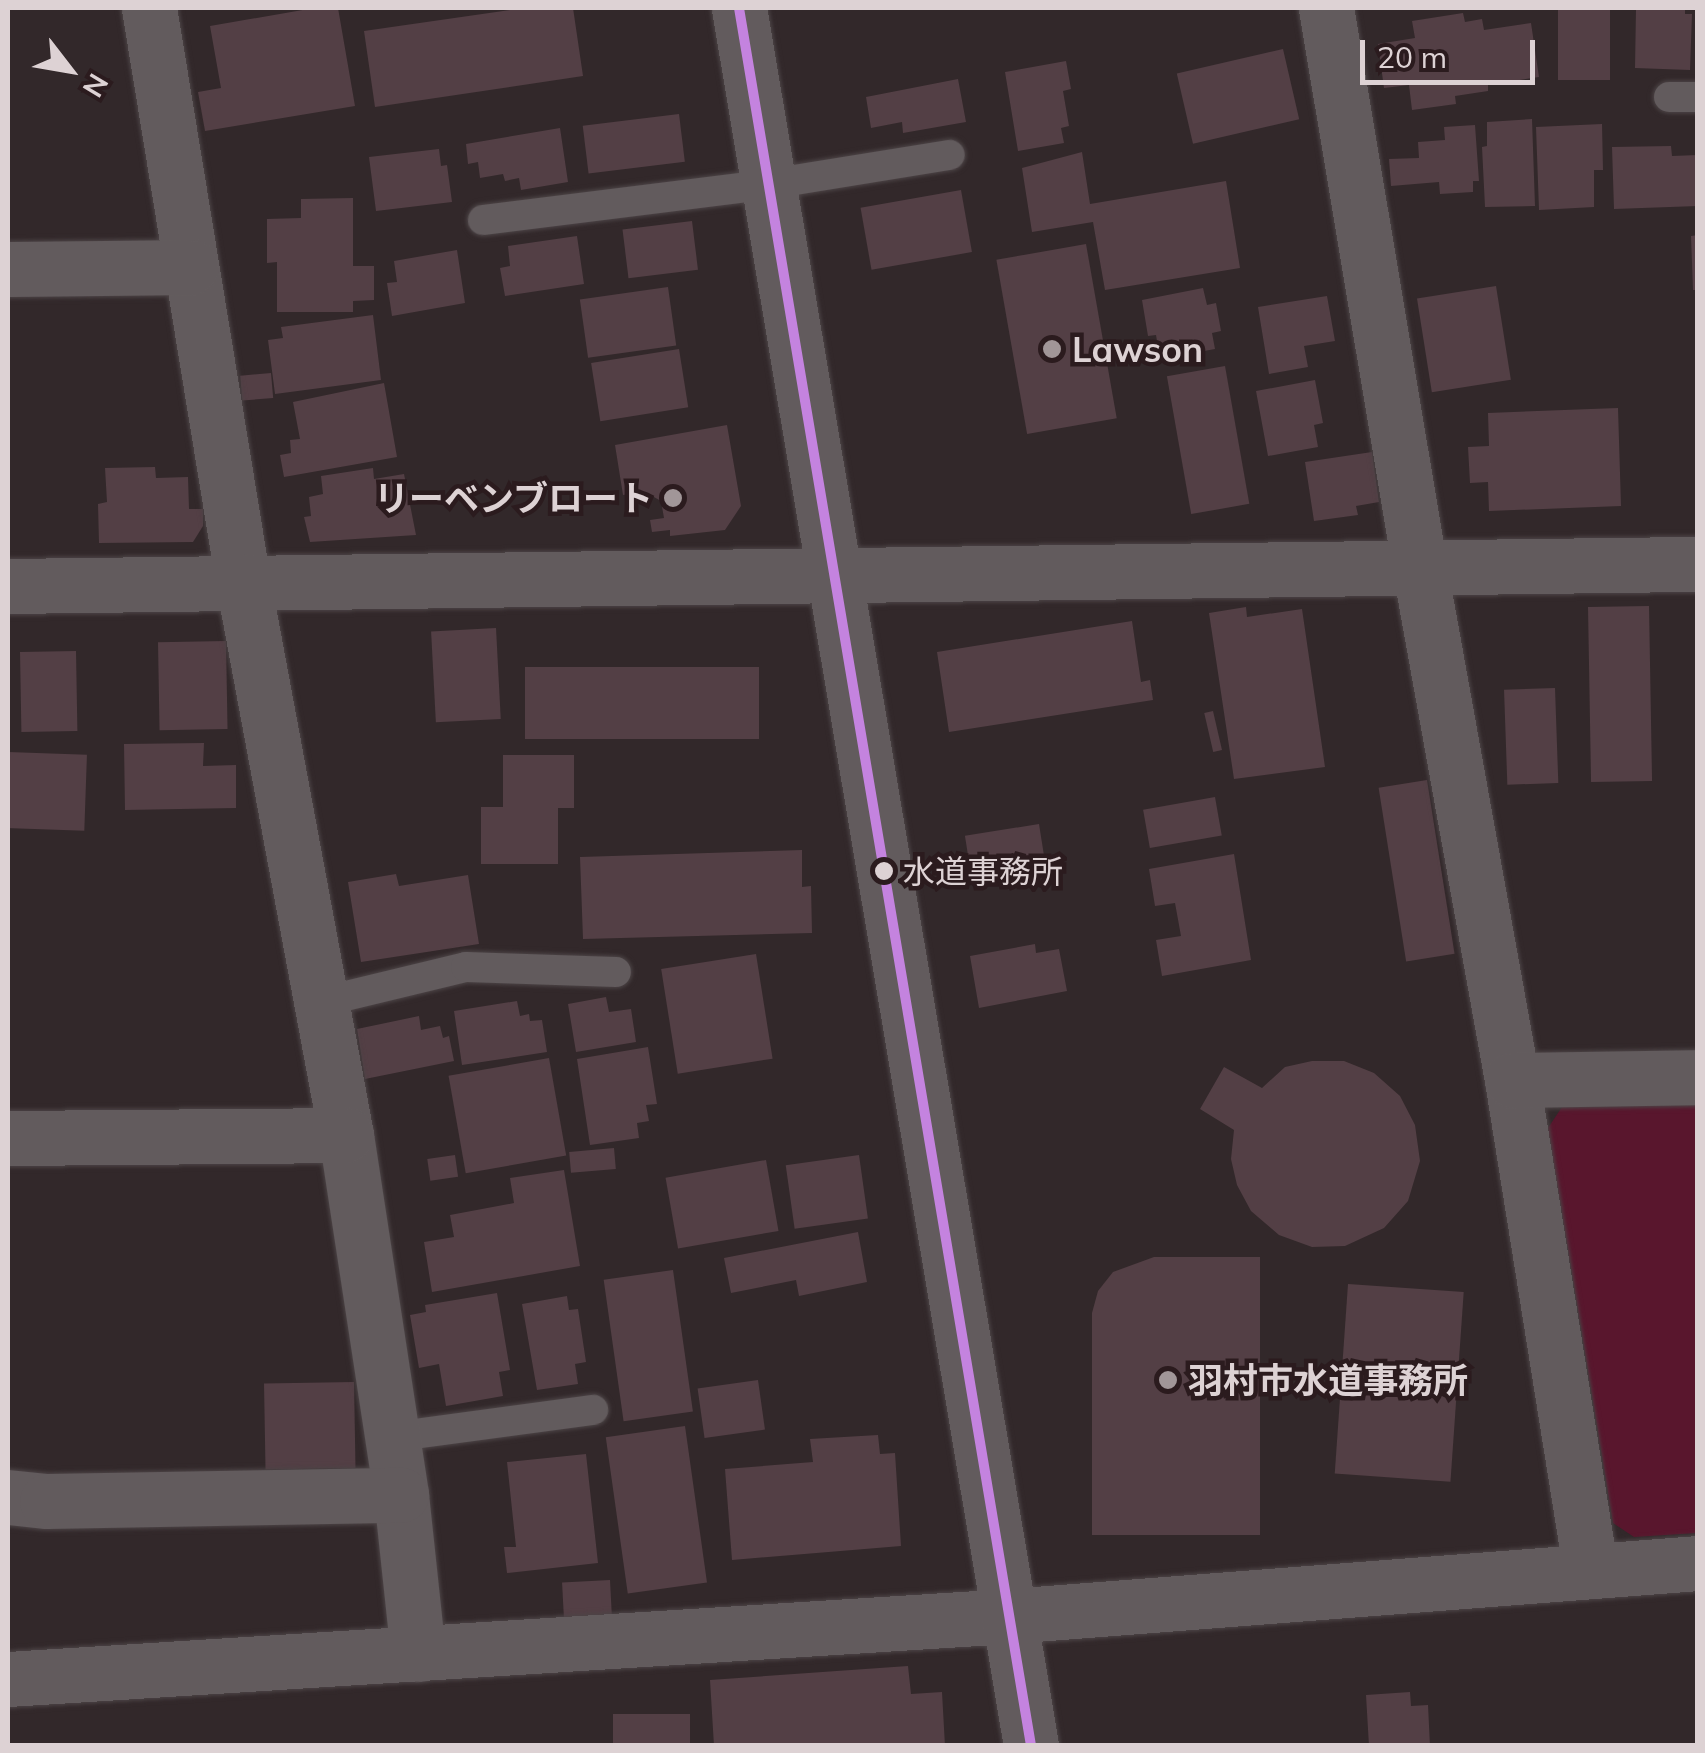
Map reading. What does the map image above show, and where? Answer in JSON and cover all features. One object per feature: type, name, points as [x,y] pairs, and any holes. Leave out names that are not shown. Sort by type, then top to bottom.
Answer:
[{"type":"street","points":[[149,8],[243,582],[346,1135],[401,1494],[418,1654]]},
{"type":"street","points":[[739,8],[1031,1746]]},
{"type":"street","points":[[1326,8],[1420,570],[1512,1080],[1591,1571]]},
{"type":"street","points":[[8,269],[191,267]]},
{"type":"street","points":[[8,586],[1698,564]]},
{"type":"street","points":[[1512,1080],[1698,1077]]},
{"type":"street","points":[[8,1138],[346,1135]]},
{"type":"street","points":[[8,1496],[47,1501],[401,1494]]},
{"type":"street","points":[[8,1679],[1009,1616],[1698,1564]]},
{"type":"lane","points":[[482,220],[770,184],[950,155]]},
{"type":"lane","points":[[321,1002],[466,967],[616,972]]},
{"type":"lane","points":[[392,1437],[593,1410]]},
{"type":"shaded area","points":[[1697,1104],[1697,1533],[1634,1537],[1613,1523],[1548,1128],[1562,1107]]},
{"type":"building","points":[[314,8],[338,8],[355,106],[205,131],[198,92],[221,88],[210,26]]},
{"type":"building","points":[[524,8],[573,8],[583,76],[375,107],[364,31]]},
{"type":"building","points":[[1558,8],[1610,8],[1610,80],[1558,80]]},
{"type":"building","points":[[1636,8],[1685,8],[1685,14],[1692,14],[1690,70],[1635,68]]},
{"type":"building","points":[[1463,13],[1465,22],[1482,19],[1484,30],[1531,23],[1539,77],[1488,85],[1488,91],[1455,96],[1456,104],[1412,110],[1409,85],[1384,88],[1378,44],[1415,38],[1412,21]]},
{"type":"building","points":[[1283,49],[1299,119],[1193,144],[1177,74]]},
{"type":"building","points":[[1066,61],[1071,89],[1063,91],[1069,126],[1061,128],[1064,143],[1018,151],[1005,72]]},
{"type":"building","points":[[958,79],[966,122],[903,133],[902,122],[871,128],[866,97]]},
{"type":"building","points":[[679,114],[685,162],[589,173],[583,126]]},
{"type":"building","points":[[1532,119],[1535,206],[1485,207],[1482,147],[1487,146],[1487,122]]},
{"type":"building","points":[[1602,124],[1603,170],[1594,170],[1594,207],[1539,210],[1536,127]]},
{"type":"building","points":[[1475,125],[1479,181],[1473,181],[1473,192],[1440,194],[1439,182],[1391,186],[1389,159],[1419,158],[1418,142],[1445,140],[1444,127]]},
{"type":"building","points":[[560,128],[568,182],[521,190],[519,178],[505,181],[503,174],[480,178],[478,162],[468,164],[466,144]]},
{"type":"building","points":[[1671,146],[1672,156],[1698,155],[1698,206],[1614,209],[1612,147]]},
{"type":"building","points":[[439,149],[441,166],[447,165],[452,202],[376,211],[369,157]]},
{"type":"building","points":[[1082,152],[1090,204],[1226,181],[1240,268],[1105,290],[1093,222],[1032,232],[1022,168]]},
{"type":"building","points":[[961,190],[972,252],[871,270],[861,208]]},
{"type":"building","points":[[353,198],[353,266],[374,266],[374,300],[353,301],[353,312],[277,312],[277,262],[267,263],[267,219],[301,218],[301,199]]},
{"type":"building","points":[[692,221],[698,270],[628,278],[623,230]]},
{"type":"building","points":[[1698,235],[1698,290],[1693,290],[1691,236]]},
{"type":"building","points":[[577,236],[584,284],[505,296],[500,268],[510,266],[508,246]]},
{"type":"building","points":[[1086,244],[1117,418],[1027,434],[996,260]]},
{"type":"building","points":[[457,250],[465,303],[392,316],[387,283],[397,282],[394,261]]},
{"type":"building","points":[[1496,286],[1511,380],[1432,392],[1417,299]]},
{"type":"building","points":[[668,287],[676,345],[588,358],[580,299]]},
{"type":"building","points":[[1203,288],[1207,305],[1216,303],[1221,331],[1212,333],[1215,349],[1160,359],[1156,335],[1148,336],[1142,300]]},
{"type":"building","points":[[1327,296],[1335,341],[1304,346],[1308,367],[1269,374],[1258,307]]},
{"type":"building","points":[[373,315],[381,380],[275,394],[268,340],[283,338],[281,327]]},
{"type":"building","points":[[679,349],[688,407],[600,421],[591,363]]},
{"type":"building","points":[[1225,366],[1249,504],[1191,514],[1167,376]]},
{"type":"building","points":[[271,373],[273,398],[242,401],[240,376]]},
{"type":"building","points":[[1315,380],[1323,423],[1314,425],[1318,447],[1268,456],[1256,391]]},
{"type":"building","points":[[384,383],[397,457],[284,477],[280,455],[291,453],[290,440],[300,439],[293,402]]},
{"type":"building","points":[[1618,408],[1621,506],[1489,511],[1488,482],[1470,483],[1468,447],[1489,446],[1488,413]]},
{"type":"building","points":[[727,425],[741,506],[725,530],[670,536],[670,530],[652,532],[650,520],[664,518],[661,501],[645,492],[623,495],[615,445]]},
{"type":"building","points":[[1372,452],[1379,502],[1356,506],[1358,515],[1314,521],[1305,462]]},
{"type":"building","points":[[155,467],[156,478],[188,477],[189,509],[203,509],[203,526],[193,542],[99,543],[98,504],[107,502],[105,468]]},
{"type":"building","points":[[373,468],[374,479],[404,474],[416,535],[310,542],[304,517],[311,516],[309,497],[323,494],[321,476]]},
{"type":"building","points":[[1649,606],[1652,781],[1591,782],[1588,607]]},
{"type":"building","points":[[1246,607],[1247,617],[1302,609],[1325,767],[1234,779],[1209,613]]},
{"type":"building","points":[[1132,621],[1141,682],[1150,680],[1153,700],[949,732],[937,652]]},
{"type":"building","points":[[496,628],[501,719],[436,722],[431,631]]},
{"type":"building","points":[[226,641],[228,729],[160,730],[158,642]]},
{"type":"building","points":[[76,651],[77,731],[21,732],[20,652]]},
{"type":"building","points":[[525,667],[759,667],[759,739],[525,739]]},
{"type":"building","points":[[1555,688],[1558,783],[1507,785],[1504,690]]},
{"type":"building","points":[[1213,711],[1222,750],[1213,752],[1204,713]]},
{"type":"building","points":[[204,743],[203,766],[236,765],[236,808],[125,810],[124,744]]},
{"type":"building","points":[[8,752],[87,755],[84,831],[8,828]]},
{"type":"building","points":[[503,755],[574,755],[574,808],[558,808],[558,864],[481,864],[481,807],[503,807]]},
{"type":"building","points":[[1427,780],[1455,954],[1406,961],[1379,788]]},
{"type":"building","points":[[1215,797],[1222,835],[1150,848],[1143,810]]},
{"type":"building","points":[[1039,824],[1046,868],[972,880],[965,836]]},
{"type":"building","points":[[802,850],[802,887],[811,886],[812,933],[583,939],[580,857]]},
{"type":"building","points":[[1234,854],[1251,960],[1162,976],[1156,940],[1181,936],[1175,903],[1155,906],[1149,869]]},
{"type":"building","points":[[396,874],[399,886],[468,875],[479,944],[361,962],[348,882]]},
{"type":"building","points":[[1035,944],[1036,953],[1059,949],[1067,991],[979,1008],[970,956]]},
{"type":"building","points":[[756,954],[773,1059],[678,1074],[661,969]]},
{"type":"building","points":[[606,997],[609,1012],[631,1009],[636,1042],[576,1052],[568,1004]]},
{"type":"building","points":[[517,1001],[520,1016],[529,1014],[530,1021],[542,1020],[547,1052],[462,1065],[454,1011]]},
{"type":"building","points":[[419,1016],[421,1030],[440,1026],[443,1038],[449,1036],[454,1061],[365,1079],[357,1029]]},
{"type":"building","points":[[648,1047],[657,1104],[646,1105],[649,1121],[637,1123],[639,1138],[590,1145],[577,1059]]},
{"type":"building","points":[[549,1058],[566,1155],[466,1173],[449,1076]]},
{"type":"building","points":[[1312,1061],[1344,1061],[1374,1073],[1400,1096],[1415,1125],[1420,1161],[1408,1201],[1384,1228],[1345,1246],[1312,1247],[1279,1235],[1251,1211],[1237,1185],[1231,1159],[1234,1130],[1200,1109],[1224,1067],[1262,1088],[1285,1067]]},
{"type":"building","points":[[614,1148],[616,1169],[571,1173],[569,1152]]},
{"type":"building","points":[[455,1155],[458,1177],[430,1181],[427,1159]]},
{"type":"building","points":[[859,1155],[868,1218],[795,1229],[786,1165]]},
{"type":"building","points":[[766,1160],[779,1231],[678,1249],[666,1178]]},
{"type":"building","points":[[564,1170],[580,1266],[432,1292],[424,1242],[454,1237],[450,1215],[514,1203],[510,1178]]},
{"type":"building","points":[[858,1232],[867,1282],[799,1296],[796,1280],[731,1293],[724,1258]]},
{"type":"building","points":[[1154,1257],[1260,1257],[1260,1535],[1092,1535],[1092,1313],[1098,1291],[1113,1272]]},
{"type":"building","points":[[673,1270],[693,1412],[624,1421],[604,1280]]},
{"type":"building","points":[[1348,1284],[1464,1292],[1450,1482],[1335,1474]]},
{"type":"building","points":[[497,1293],[510,1370],[499,1372],[503,1396],[446,1406],[439,1364],[419,1368],[410,1315],[426,1312],[425,1305]]},
{"type":"building","points":[[567,1296],[569,1310],[578,1309],[586,1362],[575,1364],[578,1384],[537,1390],[522,1304]]},
{"type":"building","points":[[758,1380],[765,1430],[705,1438],[698,1388]]},
{"type":"building","points":[[354,1382],[356,1468],[266,1470],[264,1384]]},
{"type":"building","points":[[685,1426],[707,1582],[628,1594],[606,1437]]},
{"type":"building","points":[[878,1435],[880,1454],[895,1453],[901,1546],[732,1560],[725,1469],[813,1462],[810,1439]]},
{"type":"building","points":[[586,1454],[598,1563],[507,1573],[504,1547],[516,1547],[507,1462]]},
{"type":"building","points":[[610,1580],[612,1620],[564,1622],[562,1583]]},
{"type":"building","points":[[908,1666],[911,1694],[942,1692],[945,1746],[714,1746],[710,1680]]},
{"type":"building","points":[[1410,1692],[1411,1706],[1428,1705],[1430,1746],[1369,1746],[1366,1695]]},
{"type":"building","points":[[613,1714],[690,1714],[690,1746],[613,1746]]},
{"type":"transit line","points":[[739,8],[1031,1746]]},
{"type":"place","name":"Lawson","points":[[1052,349]]},
{"type":"place","name":"リーベンブロート","points":[[673,498]]},
{"type":"place","name":"水道事務所","points":[[884,871]]},
{"type":"place","name":"羽村市水道事務所","points":[[1168,1380]]}]
